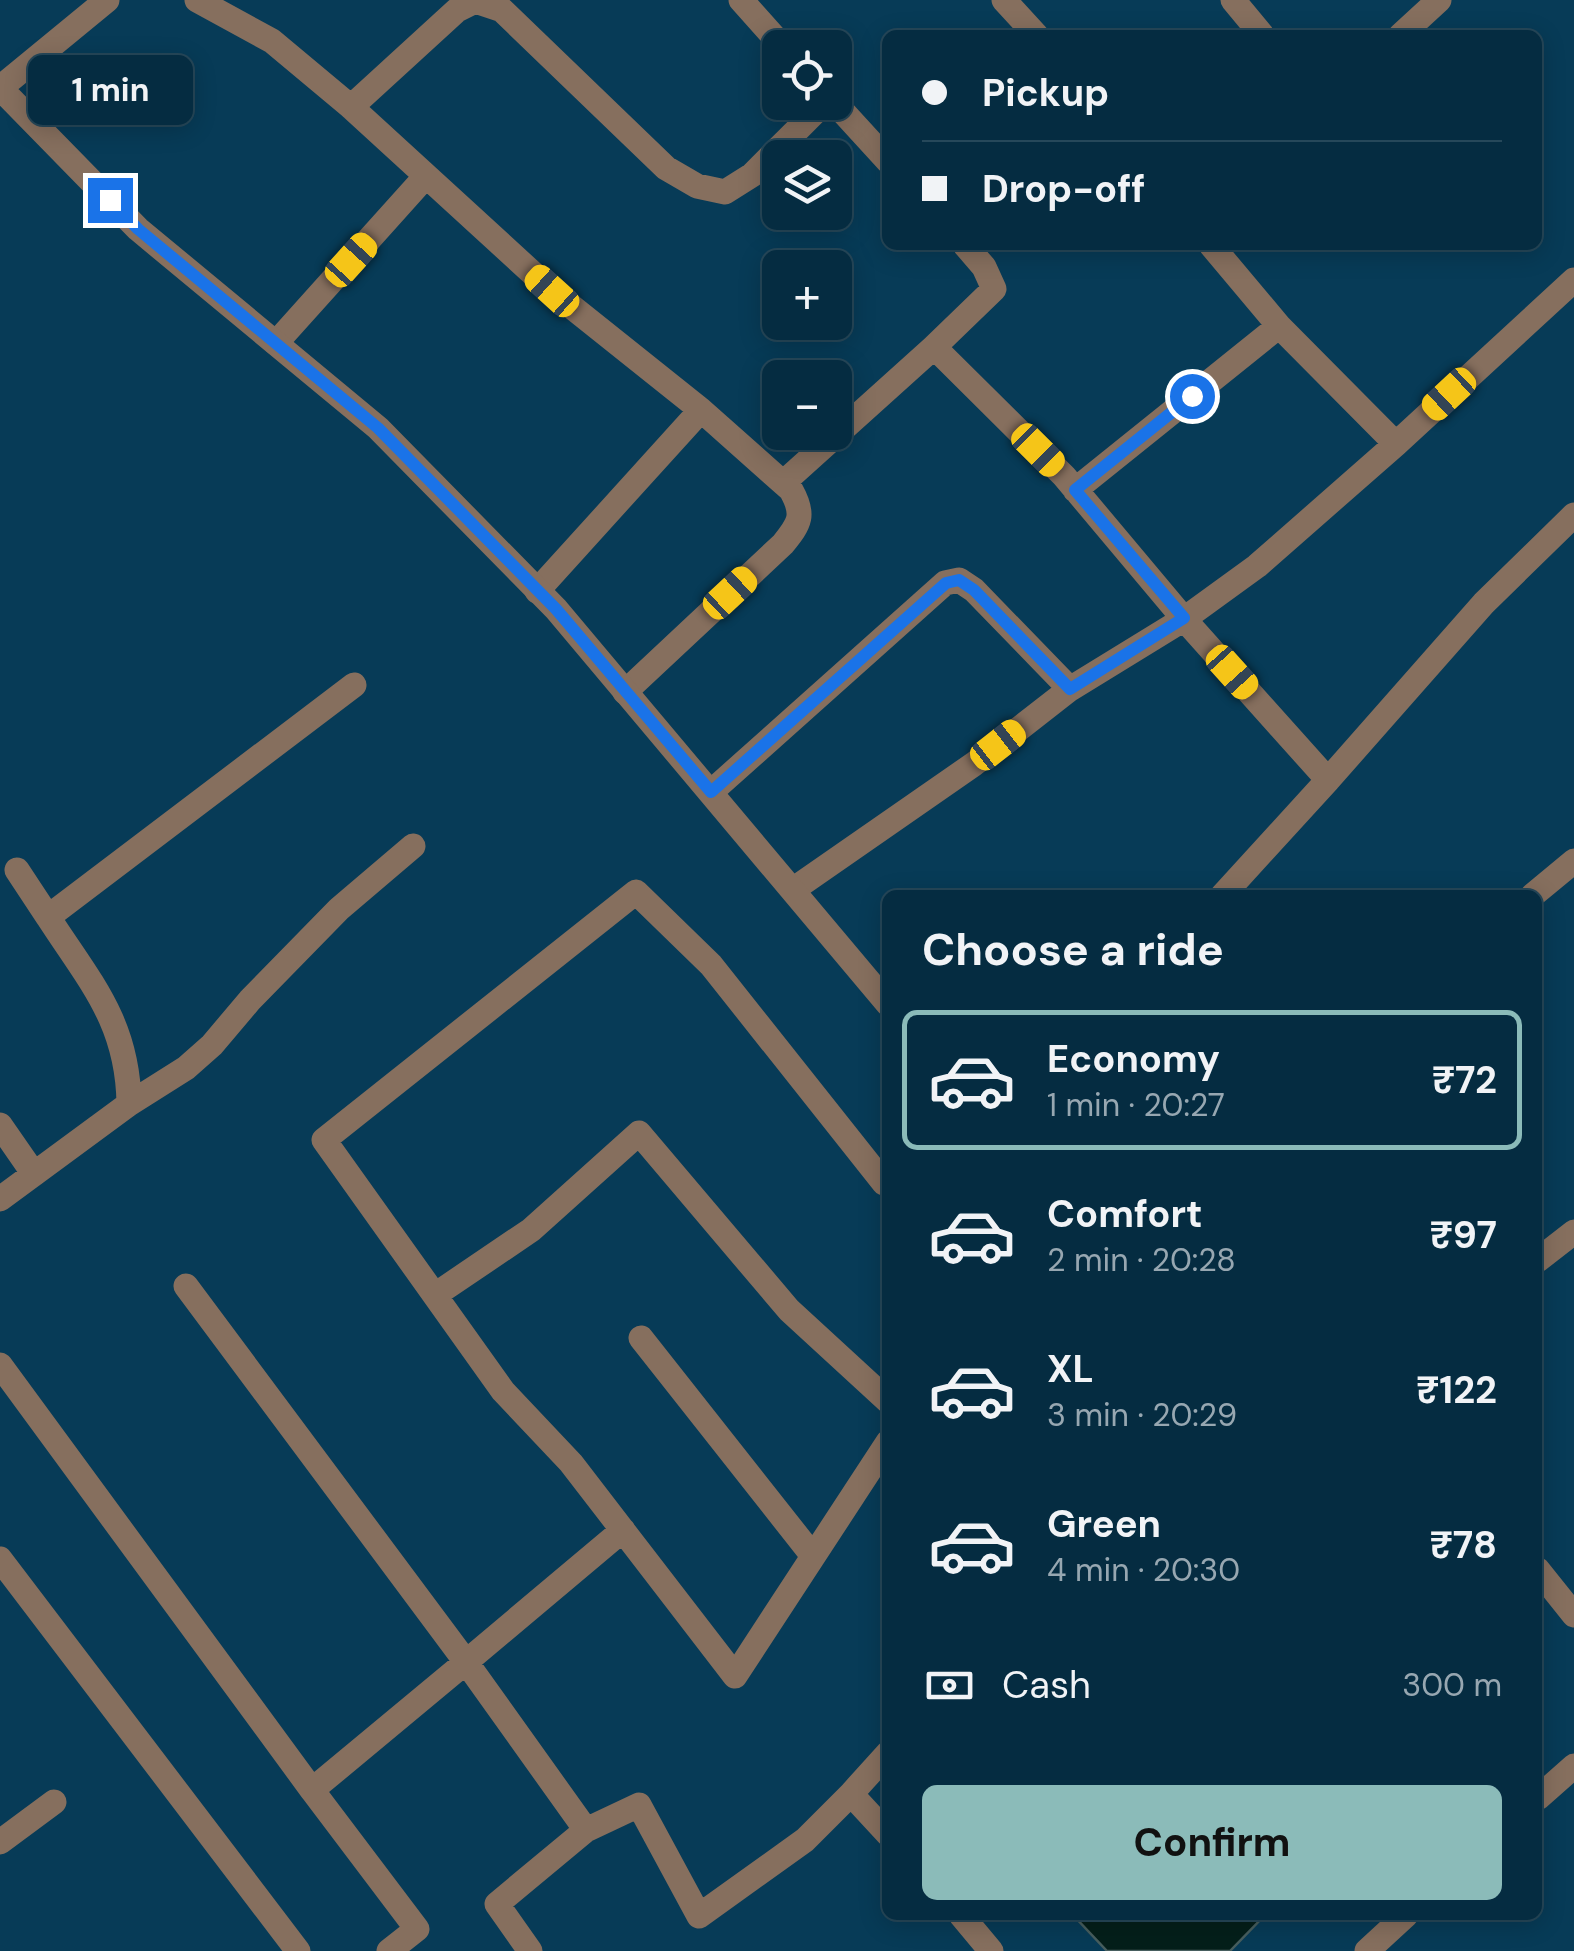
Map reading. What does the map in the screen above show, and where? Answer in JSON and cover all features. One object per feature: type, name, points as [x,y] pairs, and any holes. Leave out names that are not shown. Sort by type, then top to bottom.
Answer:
[{"type":"street","points":[[106,0],[0,88],[138,229],[378,428],[538,590],[882,997]]},
{"type":"street","points":[[196,0],[272,41],[352,107],[552,291],[701,410],[783,483],[800,507],[797,526],[783,544],[625,692]]},
{"type":"street","points":[[740,0],[768,30]]},
{"type":"street","points":[[1233,0],[1258,30]]},
{"type":"street","points":[[1406,30],[1438,0]]},
{"type":"street","points":[[1007,1],[1032,30]]},
{"type":"street","points":[[352,107],[458,10],[475,2],[502,10],[666,168],[697,186],[725,192],[752,175],[807,120]]},
{"type":"street","points":[[851,120],[882,154]]},
{"type":"street","points":[[276,343],[426,176]]},
{"type":"street","points":[[783,483],[994,289],[984,267],[969,250]]},
{"type":"street","points":[[1215,250],[1279,326],[1396,444]]},
{"type":"street","points":[[794,889],[974,764],[1070,689],[1184,618],[1257,566],[1574,280]]},
{"type":"street","points":[[1075,490],[1279,326]]},
{"type":"street","points":[[934,347],[1075,490],[1328,780]]},
{"type":"street","points":[[538,590],[701,410]]},
{"type":"street","points":[[1227,890],[1484,604],[1574,514]]},
{"type":"street","points":[[711,792],[946,583],[959,580],[974,590],[1070,689]]},
{"type":"street","points":[[48,917],[354,685]]},
{"type":"street","points":[[0,1199],[128,1104],[186,1068],[339,909],[413,846]]},
{"type":"street","points":[[1539,890],[1574,861]]},
{"type":"street","points":[[16,870],[111,1012],[127,1066],[128,1104]]},
{"type":"street","points":[[882,1180],[711,965],[636,892],[324,1140],[503,1391],[572,1463],[734,1676],[882,1451]]},
{"type":"street","points":[[0,1125],[34,1174]]},
{"type":"street","points":[[435,1295],[530,1230],[639,1133],[788,1310],[882,1396]]},
{"type":"street","points":[[1542,1257],[1574,1232]]},
{"type":"street","points":[[186,1286],[586,1830]]},
{"type":"street","points":[[641,1338],[813,1556]]},
{"type":"street","points":[[0,1365],[417,1929],[389,1951]]},
{"type":"street","points":[[312,1790],[623,1530]]},
{"type":"street","points":[[0,1559],[298,1951]]},
{"type":"street","points":[[1542,1575],[1573,1612]]},
{"type":"street","points":[[530,1951],[497,1904],[586,1830],[639,1805],[699,1916],[805,1840],[882,1760]]},
{"type":"street","points":[[1542,1794],[1574,1766]]},
{"type":"street","points":[[851,1794],[882,1828]]},
{"type":"street","points":[[0,1842],[54,1802]]},
{"type":"street","points":[[965,1920],[991,1951]]},
{"type":"street","points":[[1367,1951],[1401,1920]]},
{"type":"shaded area","points":[[1078,1920],[1260,1920],[1230,1951],[1107,1951]]},
{"type":"route","points":[[110,200],[138,229],[378,428],[556,609],[711,792],[946,583],[959,580],[974,590],[1070,689],[1184,618],[1075,490],[1192,396]]}]
